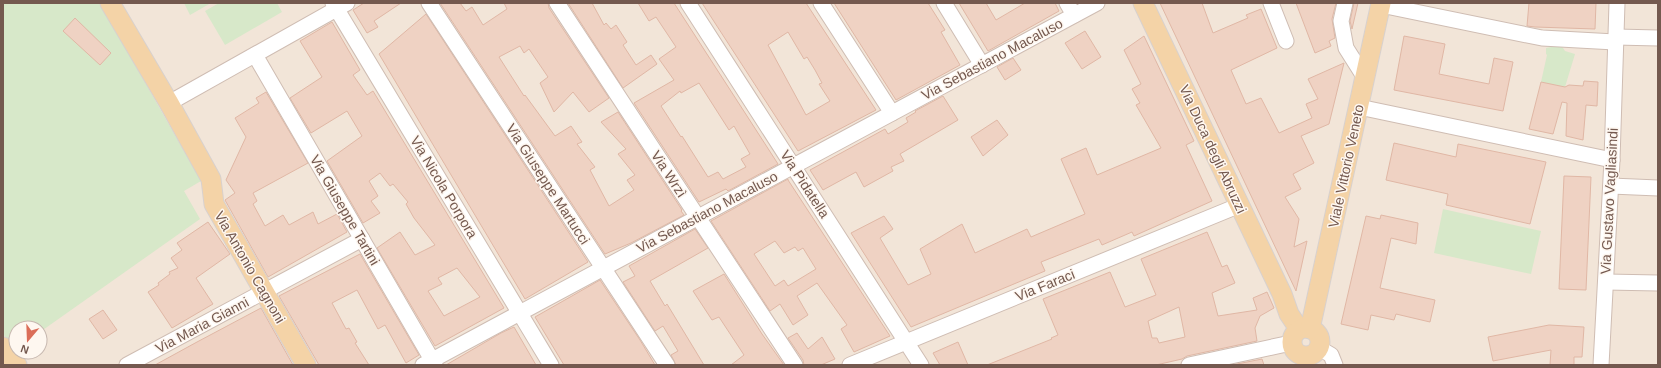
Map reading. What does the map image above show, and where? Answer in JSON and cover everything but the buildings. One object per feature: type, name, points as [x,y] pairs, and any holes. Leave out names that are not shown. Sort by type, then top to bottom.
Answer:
[{"type":"main road","name":"Via Antonio Cagnoni","points":[[110,3],[169,103],[211,179],[214,204],[306,365]]},
{"type":"main road","name":"Via Duca degli Abruzzi","points":[[1144,3],[1282,294],[1289,314],[1300,334]]},
{"type":"main road","name":"Viale Vittorio Veneto","points":[[1300,334],[1359,107],[1381,4]]},
{"type":"main road","points":[[1300,334],[1319,336],[1312,356],[1296,353],[1300,334]]},
{"type":"main road","points":[[3,347],[17,365]]},
{"type":"street","name":"Via Giuseppe Martucci","points":[[428,3],[667,365]]},
{"type":"street","name":"Via Wrzì","points":[[557,3],[795,365]]},
{"type":"street","name":"Via Pidatella","points":[[688,3],[907,341],[921,365]]},
{"type":"street","points":[[820,3],[892,113]]},
{"type":"street","points":[[944,3],[982,65]]},
{"type":"street","name":"Via Sebastiano Macaluso","points":[[430,363],[603,267],[982,65],[1071,9],[1097,3]]},
{"type":"street","points":[[1271,3],[1286,41]]},
{"type":"street","points":[[1345,3],[1341,22],[1346,48],[1365,78]]},
{"type":"street","name":"Via Gustavo Vagliasindi","points":[[1601,365],[1611,186],[1617,3]]},
{"type":"street","points":[[1381,4],[1542,38],[1658,38]]},
{"type":"street","points":[[169,103],[255,55],[339,5]]},
{"type":"street","name":"Via Nicola Porpora","points":[[339,5],[551,365]]},
{"type":"street","name":"Via Giuseppe Tartini","points":[[255,55],[362,239],[430,363]]},
{"type":"street","points":[[1359,107],[1612,160]]},
{"type":"street","points":[[1611,186],[1658,188]]},
{"type":"street","name":"Via Faraci","points":[[850,365],[1240,205]]},
{"type":"street","name":"Via Maria Gianni","points":[[127,365],[362,239]]},
{"type":"street","points":[[1606,282],[1658,283]]},
{"type":"street","points":[[1189,365],[1259,349],[1300,334]]},
{"type":"street","points":[[1312,356],[1330,355],[1335,365]]},
{"type":"shaded area","points":[[3,3],[1658,3],[1658,365],[3,365]]},
{"type":"green space","points":[[3,3],[100,3],[201,181],[184,191],[200,219],[48,326],[48,320],[8,320],[8,340],[3,334]]},
{"type":"green space","points":[[184,3],[211,3],[190,15]]},
{"type":"green space","points":[[219,3],[277,3],[282,12],[225,45],[205,11]]},
{"type":"green space","points":[[1561,45],[1565,51],[1575,54],[1565,87],[1541,82],[1547,55],[1546,48]]},
{"type":"green space","points":[[1443,209],[1541,231],[1531,274],[1434,253]]}]
